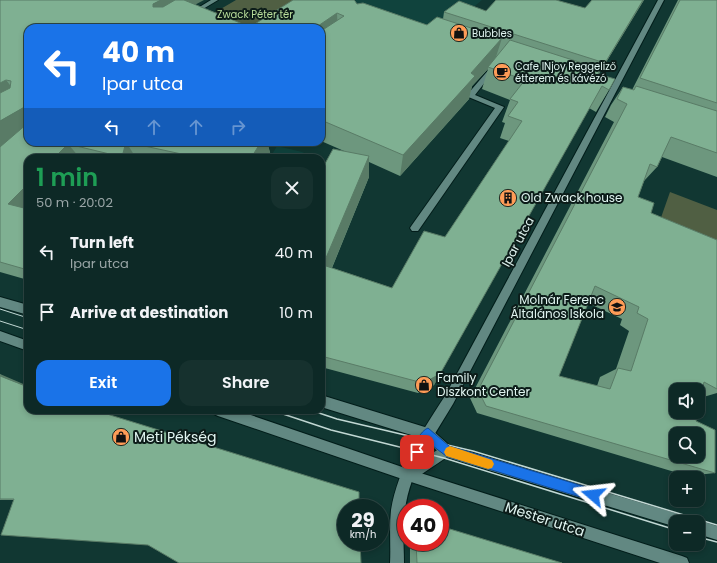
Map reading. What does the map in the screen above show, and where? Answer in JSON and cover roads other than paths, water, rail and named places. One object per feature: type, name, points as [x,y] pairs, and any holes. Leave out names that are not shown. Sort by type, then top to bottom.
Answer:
[{"type":"street","points":[[184,18],[215,0]]},
{"type":"street","name":"Ipar utca","points":[[398,563],[398,506],[417,452],[449,400],[661,0]]},
{"type":"street","points":[[416,228],[500,107],[470,96],[501,59]]},
{"type":"street","points":[[2,304],[24,309]]},
{"type":"street","points":[[0,336],[24,345]]},
{"type":"street","points":[[325,402],[428,434],[446,451],[669,518]]},
{"type":"street","name":"Mester utca","points":[[230,414],[408,475],[682,563]]},
{"type":"street","points":[[408,475],[446,451]]},
{"type":"street","points":[[705,529],[717,533]]},
{"type":"tram line","points":[[0,309],[24,317]]},
{"type":"tram line","points":[[0,321],[24,329]]},
{"type":"tram line","points":[[283,414],[331,430],[444,458],[669,528]]},
{"type":"tram line","points":[[322,414],[337,419],[473,451],[717,525]]},
{"type":"tram line","points":[[705,539],[717,542]]},
{"type":"place","name":"Bubbles","points":[[459,33]]},
{"type":"place","name":"Cafe INjoy Reggeliző étterem és kávézó","points":[[502,72]]},
{"type":"place","name":"Old Zwack house","points":[[508,198]]},
{"type":"place","name":"Molnár Ferenc Általános Iskola","points":[[617,307]]},
{"type":"place","name":"Family Diszkont Center","points":[[424,385]]},
{"type":"place","name":"Meti Pékség","points":[[121,437]]},
{"type":"park label","name":"Zwack Péter tér","points":[[255,14]]}]
